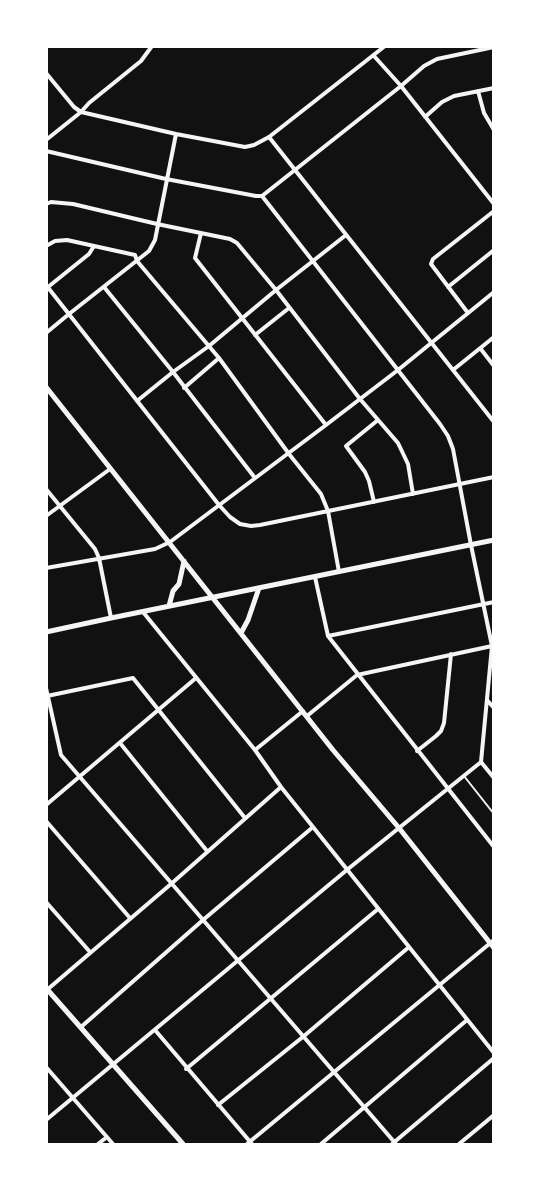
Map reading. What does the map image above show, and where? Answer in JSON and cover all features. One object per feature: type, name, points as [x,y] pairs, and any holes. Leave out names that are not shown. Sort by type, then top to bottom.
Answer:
[{"type":"street","points":[[46,140],[141,61],[152,46]]},
{"type":"street","points":[[46,73],[74,107],[81,112],[245,147],[269,137],[385,46]]},
{"type":"street","points":[[46,151],[166,179],[262,196],[424,66],[437,59],[494,47]]},
{"type":"street","points":[[374,56],[401,86],[494,204]]},
{"type":"street","points":[[425,117],[442,102],[454,96],[494,88]]},
{"type":"street","points":[[478,91],[484,113],[494,130]]},
{"type":"street","points":[[46,333],[149,251],[155,240],[176,134]]},
{"type":"street","points":[[269,137],[494,422]]},
{"type":"street","points":[[262,196],[448,436],[453,449],[493,646],[481,762],[494,778]]},
{"type":"street","points":[[46,204],[51,202],[73,204],[230,239],[237,243],[398,444],[408,464],[413,494]]},
{"type":"street","points":[[468,313],[431,264],[433,259],[494,211]]},
{"type":"street","points":[[201,233],[195,258],[326,425]]},
{"type":"street","points":[[137,400],[209,346],[346,235]]},
{"type":"street","points":[[46,246],[55,241],[67,240],[135,255],[137,261],[219,358],[321,494],[328,511],[339,572]]},
{"type":"street","points":[[94,246],[88,254],[47,286],[219,505],[240,524],[251,526],[494,477]]},
{"type":"street","points":[[448,287],[494,250]]},
{"type":"street","points":[[104,287],[255,478]]},
{"type":"street","points":[[46,568],[154,549],[170,542],[398,370],[494,292]]},
{"type":"street","points":[[255,335],[289,308]]},
{"type":"street","points":[[453,370],[494,337]]},
{"type":"street","points":[[480,348],[494,366]]},
{"type":"street","points":[[184,388],[219,358]]},
{"type":"street","points":[[46,387],[305,713],[492,943],[439,984],[250,1144],[155,1030]]},
{"type":"street","points":[[374,502],[365,472],[346,446],[378,420]]},
{"type":"street","points":[[46,516],[111,468]]},
{"type":"street","points":[[46,489],[99,558],[111,618]]},
{"type":"street","points":[[46,632],[494,540]]},
{"type":"street","points":[[169,606],[173,591],[179,584],[184,561]]},
{"type":"street","points":[[315,577],[328,636],[494,847]]},
{"type":"street","points":[[242,633],[259,588]]},
{"type":"street","points":[[328,636],[494,602]]},
{"type":"street","points":[[143,612],[494,1053]]},
{"type":"street","points":[[255,750],[357,675],[493,646]]},
{"type":"street","points":[[417,751],[441,731],[444,723],[451,654]]},
{"type":"street","points":[[47,696],[133,678],[245,818]]},
{"type":"street","points":[[46,805],[196,678]]},
{"type":"street","points":[[46,688],[61,755],[304,1036],[394,1144],[494,1058]]},
{"type":"street","points":[[487,697],[494,694]]},
{"type":"street","points":[[487,697],[494,708]]},
{"type":"street","points":[[120,742],[207,851]]},
{"type":"street","points":[[46,1120],[239,962],[348,869],[481,762]]},
{"type":"street","points":[[183,1144],[47,988],[171,884],[281,787]]},
{"type":"street","points":[[46,820],[130,918]]},
{"type":"street","points":[[81,1027],[313,827]]},
{"type":"street","points":[[46,902],[90,952]]},
{"type":"street","points":[[186,1069],[378,909]]},
{"type":"street","points":[[218,1105],[410,948]]},
{"type":"street","points":[[321,1144],[467,1020]]},
{"type":"street","points":[[46,1067],[113,1144]]},
{"type":"street","points":[[459,1144],[494,1115]]},
{"type":"street","points":[[98,1144],[107,1137]]},
{"type":"lane","points":[[464,776],[494,814]]}]
